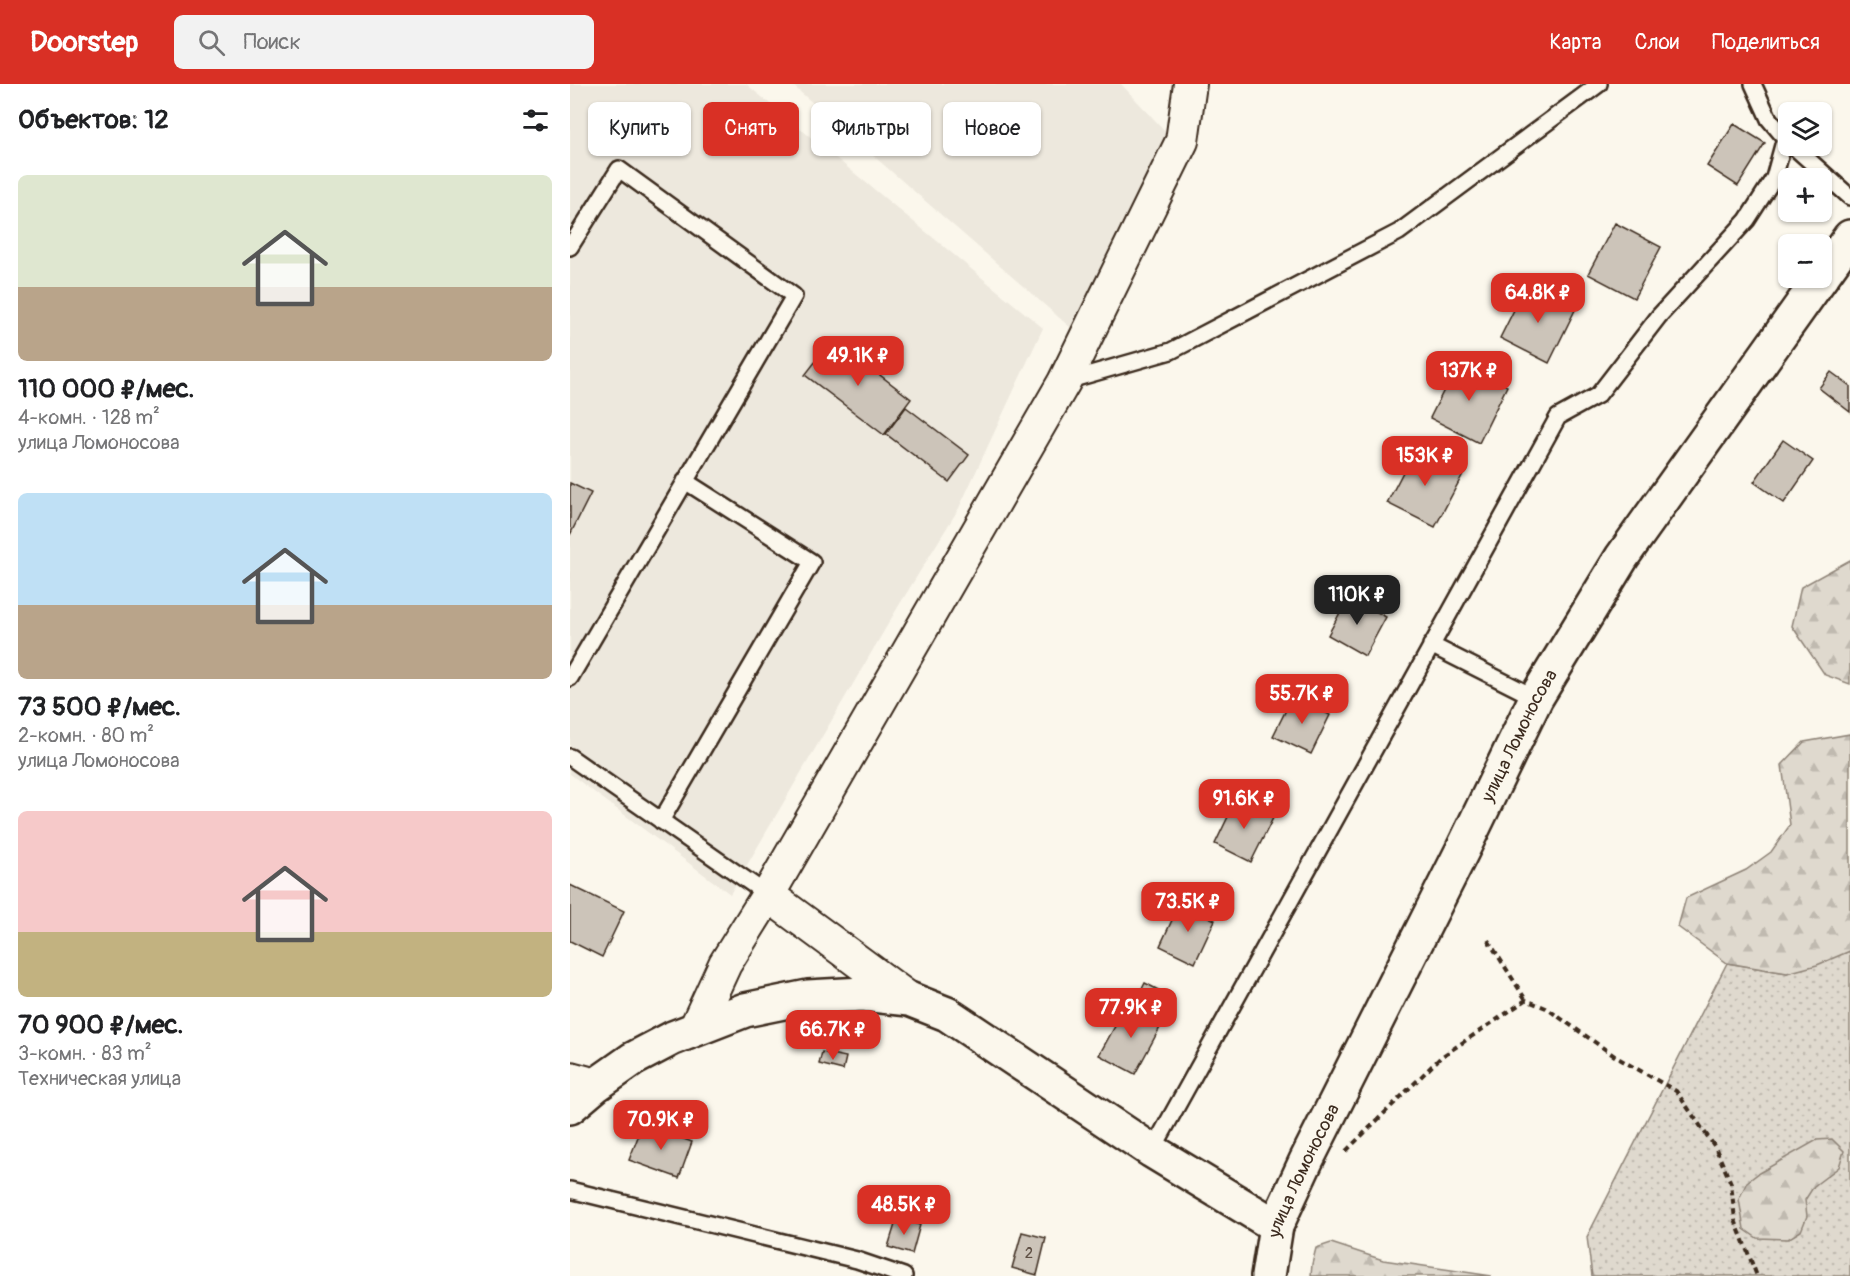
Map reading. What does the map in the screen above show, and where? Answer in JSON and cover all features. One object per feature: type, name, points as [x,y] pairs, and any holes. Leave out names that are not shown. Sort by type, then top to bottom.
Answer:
[{"type":"main road","name":"улица Ломоносова","points":[[1268,1276],[1276,1226],[1306,1161],[1536,698],[1622,557],[1850,237]]},
{"type":"main road","points":[[570,1107],[583,1081],[696,1029],[745,1010],[808,997],[863,994],[909,999],[947,1014],[1152,1151],[1276,1226]]},
{"type":"street","points":[[696,1029],[725,964],[768,895],[1064,382],[1182,141],[1191,84]]},
{"type":"street","points":[[768,895],[909,999]]},
{"type":"lane","points":[[1064,382],[1171,351],[1399,232],[1599,84]]},
{"type":"lane","points":[[1753,84],[1769,119],[1778,129]]},
{"type":"lane","points":[[1152,1151],[1558,417],[1598,395],[1659,316],[1747,220],[1774,178],[1783,156]]},
{"type":"lane","points":[[1806,156],[1850,196]]},
{"type":"lane","points":[[570,247],[620,169],[794,296],[570,678]]},
{"type":"lane","points":[[661,821],[812,562],[685,481]]},
{"type":"lane","points":[[1431,645],[1536,698]]},
{"type":"lane","points":[[570,757],[768,895]]},
{"type":"lane","points":[[570,1190],[857,1260],[904,1276]]},
{"type":"path","points":[[1488,940],[1526,1000],[1546,1008],[1616,1058],[1676,1091],[1715,1147],[1731,1183],[1735,1220],[1757,1276]]},
{"type":"path","points":[[1306,1161],[1344,1152],[1441,1057],[1526,1000]]},
{"type":"shaded area","points":[[570,84],[746,84],[768,102],[703,102],[703,156],[799,156],[799,128],[811,137],[811,156],[834,156],[1043,328],[959,508],[898,607],[730,894],[570,774]]},
{"type":"shaded area","points":[[791,84],[1121,84],[1168,134],[1071,328],[874,156],[931,156],[931,102],[812,102]]},
{"type":"green space","points":[[1850,560],[1850,684],[1825,675],[1792,626],[1801,587]]},
{"type":"green space","points":[[1850,734],[1850,951],[1817,965],[1787,973],[1727,963],[1678,927],[1686,898],[1746,870],[1771,852],[1790,825],[1782,765],[1804,742]]},
{"type":"green space","points":[[1850,951],[1850,1276],[1592,1276],[1587,1237],[1727,963],[1787,973]]},
{"type":"green space","points":[[1832,1139],[1844,1151],[1839,1167],[1814,1186],[1805,1200],[1807,1216],[1801,1231],[1788,1239],[1757,1238],[1744,1229],[1739,1199],[1747,1182],[1817,1140]]},
{"type":"green space","points":[[1331,1243],[1383,1260],[1492,1276],[1311,1276],[1316,1248]]},
{"type":"building","points":[[1734,124],[1765,143],[1738,186],[1707,166]]},
{"type":"building","points":[[1615,223],[1661,247],[1634,298],[1588,274]]},
{"type":"building","points":[[1526,286],[1575,310],[1549,363],[1500,338]]},
{"type":"building","points":[[833,339],[911,399],[884,435],[805,375]]},
{"type":"building","points":[[1458,362],[1507,386],[1479,443],[1430,418]]},
{"type":"building","points":[[1831,372],[1850,386],[1850,412],[1819,388]]},
{"type":"building","points":[[906,407],[969,455],[949,482],[886,434]]},
{"type":"building","points":[[1783,440],[1813,461],[1784,503],[1754,482]]},
{"type":"building","points":[[1416,447],[1464,472],[1435,527],[1387,503]]},
{"type":"building","points":[[570,483],[591,493],[570,535]]},
{"type":"building","points":[[1349,596],[1386,617],[1365,656],[1328,635]]},
{"type":"building","points":[[1293,696],[1330,715],[1311,754],[1273,736]]},
{"type":"building","points":[[1237,798],[1274,816],[1251,862],[1215,844]]},
{"type":"building","points":[[570,885],[624,911],[602,957],[570,941]]},
{"type":"building","points":[[1180,903],[1215,920],[1195,963],[1160,946]]},
{"type":"building","points":[[1145,983],[1170,996],[1160,1016],[1135,1003]]},
{"type":"building","points":[[1128,1003],[1163,1022],[1135,1074],[1099,1055]]},
{"type":"building","points":[[822,1052],[846,1057],[843,1070],[819,1064]]},
{"type":"building","points":[[643,1124],[692,1142],[679,1178],[629,1160]]},
{"type":"building","points":[[897,1218],[920,1225],[912,1254],[888,1247]]},
{"type":"building","points":[[1022,1232],[1046,1238],[1037,1275],[1012,1268]]}]
